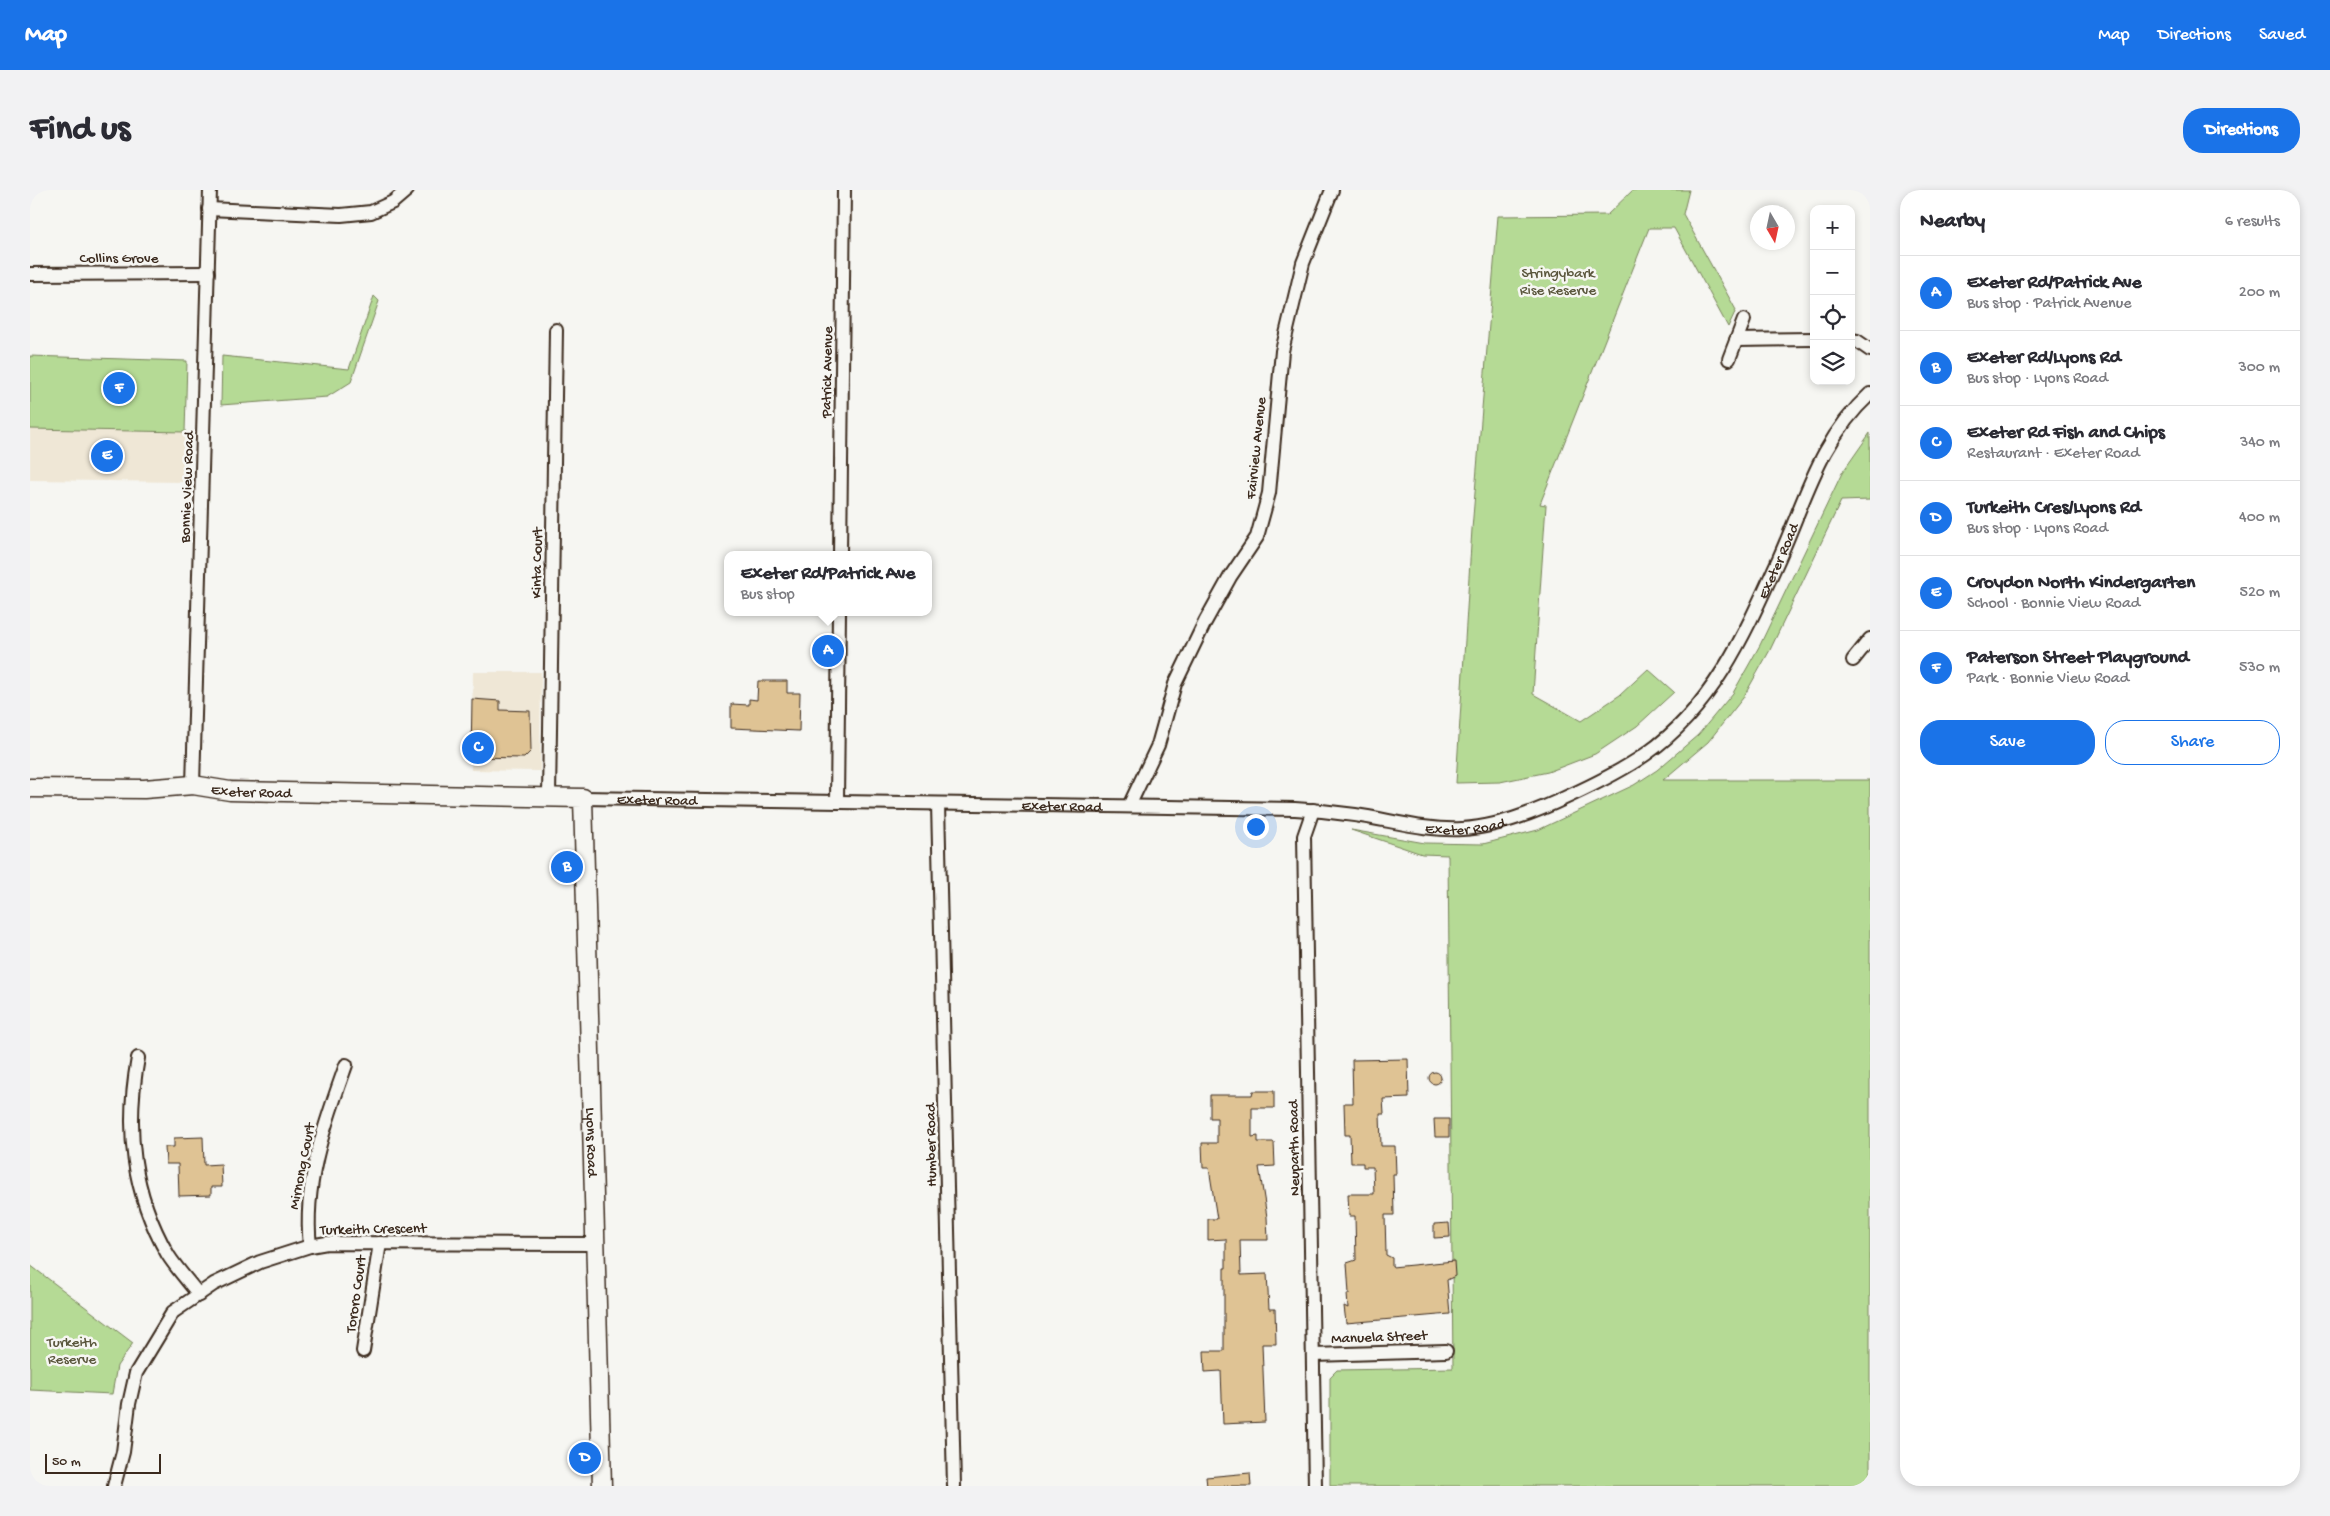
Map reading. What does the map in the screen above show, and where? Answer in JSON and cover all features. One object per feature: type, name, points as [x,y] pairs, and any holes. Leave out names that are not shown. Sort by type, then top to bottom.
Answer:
[{"type":"main road","name":"Exeter Road","points":[[30,788],[144,789],[193,785],[230,791],[583,798]]},
{"type":"main road","name":"Lyons Road","points":[[583,798],[602,1486]]},
{"type":"street","name":"Bonnie View Road","points":[[193,785],[210,190]]},
{"type":"street","points":[[210,209],[341,215],[371,212],[393,202],[407,190]]},
{"type":"street","name":"Patrick Avenue","points":[[840,551],[844,190]]},
{"type":"street","name":"Fairview Avenue","points":[[1129,806],[1158,745],[1175,684],[1205,622],[1230,577],[1257,537],[1269,493],[1282,350],[1303,263],[1332,190]]},
{"type":"street","name":"Collins Grove","points":[[30,274],[208,273]]},
{"type":"street","points":[[1729,359],[1744,320]]},
{"type":"street","name":"Kinta Court","points":[[549,797],[556,330]]},
{"type":"street","points":[[1736,340],[1810,339]]},
{"type":"street","points":[[1855,341],[1870,350]]},
{"type":"street","name":"Exeter Road","points":[[583,798],[1313,810],[1356,815],[1436,829],[1464,829],[1488,825],[1546,807],[1625,768],[1648,753],[1693,712],[1725,670],[1751,620],[1783,550],[1803,496],[1820,459],[1851,414],[1870,394]]},
{"type":"street","points":[[837,802],[839,616]]},
{"type":"street","points":[[1853,660],[1870,639]]},
{"type":"street","name":"Humber Road","points":[[938,804],[954,1486]]},
{"type":"street","name":"Neuparth Road","points":[[1313,810],[1304,836],[1304,845],[1315,1486]]},
{"type":"street","points":[[138,1058],[132,1093],[131,1140],[138,1179],[151,1222],[169,1256],[199,1295]]},
{"type":"street","name":"Mirnong Court","points":[[310,1246],[307,1220],[321,1132],[346,1065]]},
{"type":"street","name":"Tororo Court","points":[[364,1351],[380,1242]]},
{"type":"street","name":"Turkeith Crescent","points":[[114,1486],[123,1452],[129,1404],[136,1373],[173,1312],[214,1284],[260,1262],[310,1246],[328,1243],[596,1244]]},
{"type":"street","name":"Manuela Street","points":[[1314,1355],[1446,1351]]},
{"type":"shaded area","points":[[30,429],[185,432],[183,482],[30,480]]},
{"type":"shaded area","points":[[473,672],[541,672],[540,771],[471,770]]},
{"type":"green space","name":"Stringybark Rise Reserve","points":[[1633,190],[1689,190],[1683,214],[1736,310],[1728,327],[1674,228],[1649,228],[1540,504],[1546,505],[1533,694],[1581,721],[1620,695],[1648,669],[1674,692],[1637,726],[1595,754],[1548,772],[1500,782],[1456,783],[1472,529],[1498,216],[1607,215]]},
{"type":"green space","points":[[374,296],[379,301],[351,382],[327,397],[221,405],[222,356],[349,369]]},
{"type":"green space","points":[[30,356],[187,361],[185,432],[30,429]]},
{"type":"green space","points":[[1870,433],[1870,500],[1841,501],[1770,650],[1743,698],[1708,742],[1663,780],[1870,780],[1870,1486],[1330,1486],[1330,1377],[1337,1370],[1453,1368],[1448,855],[1422,854],[1351,830],[1425,843],[1483,844],[1538,830],[1634,785],[1657,770],[1698,735],[1733,693],[1760,645],[1842,473]]},
{"type":"green space","name":"Turkeith Reserve","points":[[30,1265],[133,1343],[117,1366],[112,1394],[30,1390]]},
{"type":"building","points":[[758,681],[787,681],[787,693],[800,693],[799,731],[731,728],[731,704],[749,705],[749,699],[757,700]]},
{"type":"building","points":[[472,699],[500,701],[500,710],[530,711],[531,751],[524,758],[471,757]]},
{"type":"building","points":[[1408,1059],[1409,1098],[1383,1099],[1384,1114],[1380,1114],[1381,1146],[1395,1146],[1396,1174],[1393,1174],[1394,1215],[1385,1215],[1386,1255],[1392,1258],[1392,1267],[1454,1261],[1455,1276],[1447,1280],[1450,1314],[1346,1323],[1344,1306],[1348,1308],[1347,1294],[1349,1294],[1347,1263],[1356,1260],[1355,1216],[1349,1216],[1348,1194],[1374,1194],[1373,1167],[1363,1167],[1363,1163],[1351,1163],[1350,1135],[1345,1135],[1344,1103],[1353,1103],[1352,1060]]},
{"type":"building","points":[[1437,1072],[1440,1073],[1440,1083],[1433,1084],[1430,1083],[1429,1076],[1430,1073]]},
{"type":"building","points":[[1253,1091],[1274,1091],[1274,1108],[1252,1108],[1252,1137],[1258,1136],[1258,1142],[1274,1142],[1275,1166],[1259,1167],[1267,1217],[1268,1240],[1240,1240],[1241,1275],[1267,1274],[1269,1309],[1275,1309],[1276,1344],[1262,1344],[1265,1422],[1223,1424],[1221,1371],[1205,1372],[1204,1351],[1224,1351],[1226,1239],[1208,1240],[1208,1219],[1217,1219],[1209,1168],[1203,1168],[1202,1143],[1217,1143],[1217,1118],[1210,1118],[1210,1095],[1252,1095]]},
{"type":"building","points":[[1434,1119],[1449,1119],[1449,1137],[1435,1137]]},
{"type":"building","points":[[203,1137],[204,1165],[221,1164],[222,1187],[211,1187],[211,1195],[179,1196],[178,1164],[166,1164],[165,1147],[174,1147],[174,1138]]},
{"type":"building","points":[[1449,1223],[1450,1237],[1434,1238],[1434,1224]]},
{"type":"building","points":[[1250,1473],[1251,1486],[1207,1486],[1206,1477]]},
{"type":"place","name":"Paterson Street Playground","points":[[119,388]]},
{"type":"place","name":"Croydon North Kindergarten","points":[[107,456]]},
{"type":"place","name":"Exeter Rd/Patrick Ave","points":[[828,651]]},
{"type":"place","name":"Exeter Rd Fish and Chips","points":[[478,748]]},
{"type":"place","name":"Exeter Rd/Lyons Rd","points":[[567,867]]},
{"type":"place","name":"Turkeith Cres/Lyons Rd","points":[[585,1458]]}]
